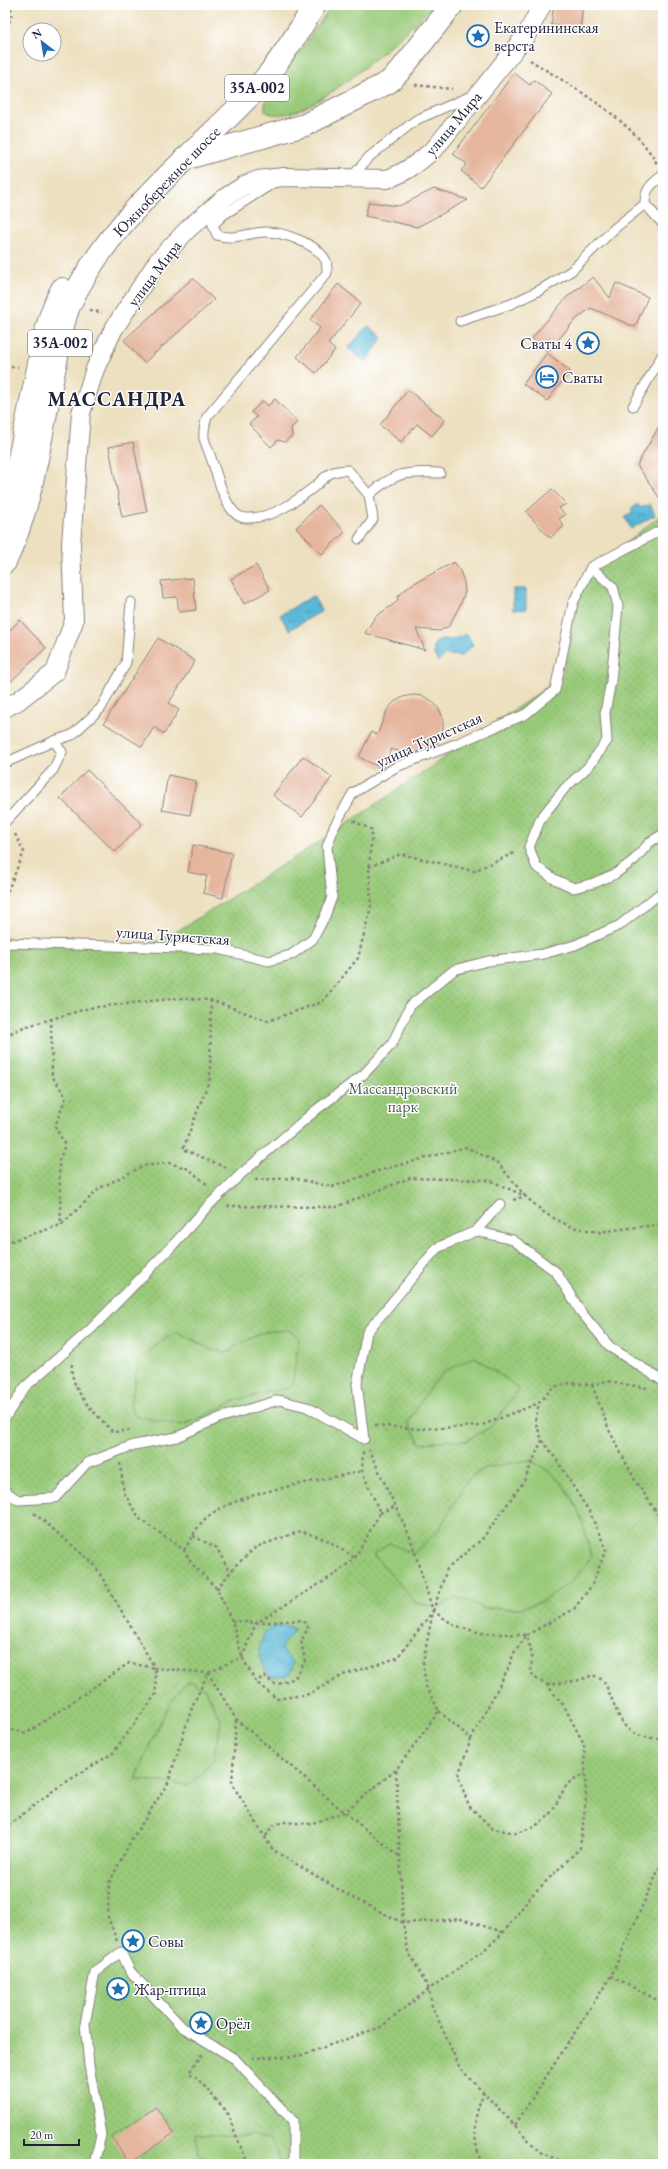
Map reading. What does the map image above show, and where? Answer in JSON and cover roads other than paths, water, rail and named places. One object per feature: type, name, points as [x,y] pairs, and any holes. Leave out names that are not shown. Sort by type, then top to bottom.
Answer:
[{"type":"main road","name":"Южнобережное шоссе","points":[[5,518],[20,459],[46,331],[55,302],[76,263],[106,222],[138,188],[228,102],[259,68],[301,5]]},
{"type":"main road","name":"Южнобережное шоссе","points":[[5,562],[25,505],[37,463],[59,347],[70,305],[94,262],[119,228],[184,159],[235,112],[268,76],[315,5]]},
{"type":"main road","points":[[184,159],[305,125],[389,82],[400,71],[452,5]]},
{"type":"street","name":"улица Мира","points":[[5,708],[18,701],[55,672],[74,621],[71,544],[81,413],[95,368],[113,330],[158,261],[189,228],[226,197],[245,185],[283,177],[387,179],[401,174],[420,162],[436,147],[527,34],[542,5]]},
{"type":"lane","points":[[349,179],[369,157],[416,120],[480,92]]},
{"type":"lane","points":[[661,171],[645,194],[645,204],[663,224]]},
{"type":"lane","points":[[283,177],[223,215],[213,225],[217,235],[225,238],[266,232],[299,239],[319,252],[326,262],[327,273],[207,417],[204,426],[207,448],[227,503],[236,515],[246,518],[282,510],[316,486],[324,476],[335,470],[348,470],[369,495],[373,519],[360,539]]},
{"type":"lane","points":[[460,321],[511,304],[540,290],[571,271],[616,228],[645,204]]},
{"type":"lane","points":[[633,406],[663,354]]},
{"type":"lane","points":[[369,495],[387,479],[410,472],[440,473]]},
{"type":"lane","points":[[663,529],[591,567],[614,587],[618,606],[611,680],[605,713],[607,741],[588,767],[565,788],[541,818],[529,847],[536,866],[554,879],[574,888],[594,883],[615,874],[634,860],[650,842],[663,834]]},
{"type":"lane","name":"улица Туристская","points":[[5,943],[218,949],[269,961],[290,955],[313,939],[325,916],[332,897],[327,847],[353,793],[396,766],[458,743],[526,714],[555,690],[573,603],[591,567]]},
{"type":"lane","points":[[5,763],[54,741],[72,735],[101,708],[126,663],[131,602]]},
{"type":"lane","points":[[6,821],[53,770],[62,752],[54,741]]},
{"type":"lane","points":[[5,1418],[25,1387],[92,1328],[173,1245],[208,1206],[241,1174],[316,1110],[364,1074],[392,1044],[410,1006],[454,970],[488,961],[542,954],[575,945],[620,925],[663,891]]},
{"type":"lane","points":[[5,1491],[18,1500],[55,1498],[87,1463],[134,1445],[177,1437],[219,1418],[279,1400],[307,1407],[364,1439],[357,1384],[367,1332],[437,1248],[476,1231],[500,1204]]},
{"type":"lane","points":[[476,1231],[513,1240],[556,1272],[581,1312],[610,1347],[663,1381]]},
{"type":"lane","points":[[94,2164],[101,2135],[89,2065],[85,2024],[95,1972],[121,1952],[130,1971],[182,2027],[235,2058],[293,2120],[293,2164]]},
{"type":"water","points":[[368,326],[383,337],[366,362],[348,348]]},
{"type":"water","points":[[638,504],[641,508],[650,504],[655,515],[631,529],[625,517],[633,513],[631,509]]},
{"type":"water","points":[[513,589],[526,589],[526,609],[513,610]]},
{"type":"water","points":[[313,596],[322,611],[289,630],[280,615]]},
{"type":"water","points":[[467,634],[473,645],[462,656],[445,655],[438,662],[434,655],[434,644],[441,639],[451,640]]},
{"type":"water","points":[[277,1626],[289,1626],[294,1629],[282,1647],[283,1651],[293,1662],[292,1670],[287,1676],[270,1677],[261,1660],[260,1650],[265,1632]]},
{"type":"place","name":"Екатерининская верста","points":[[478,36]]},
{"type":"place","name":"Сваты 4","points":[[588,343]]},
{"type":"place","name":"Сваты","points":[[547,377]]},
{"type":"place","name":"Совы","points":[[133,1941]]},
{"type":"place","name":"Жар-птица","points":[[118,1989]]},
{"type":"place","name":"Орёл","points":[[201,2023]]},
{"type":"district","name":"МАССАНДРА","points":[[117,399]]},
{"type":"park label","name":"Массандровский парк","points":[[403,1097]]}]
